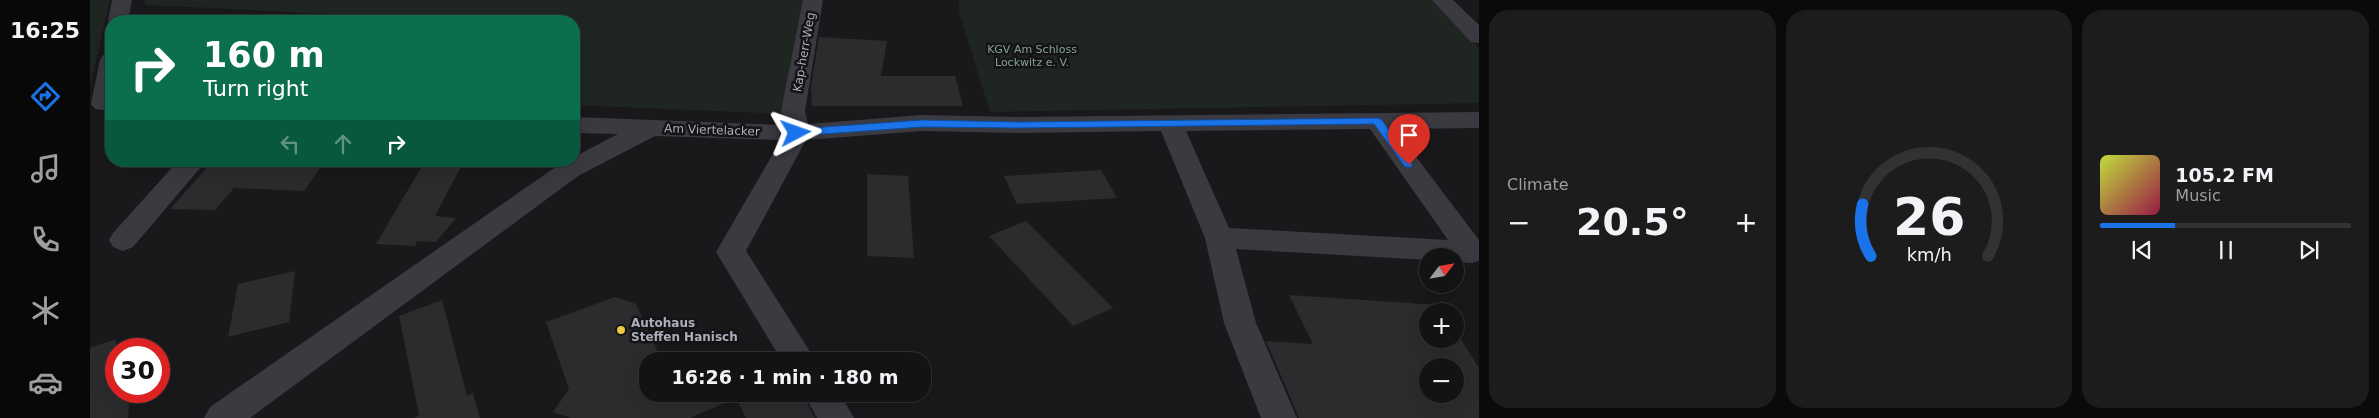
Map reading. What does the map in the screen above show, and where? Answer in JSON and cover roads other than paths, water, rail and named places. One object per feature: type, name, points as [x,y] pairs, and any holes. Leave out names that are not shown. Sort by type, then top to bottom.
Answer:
[{"type":"street","points":[[119,15],[122,0]]},
{"type":"street","name":"Kap-herr-Weg","points":[[796,133],[793,111],[813,0]]},
{"type":"street","points":[[1442,0],[1479,37]]},
{"type":"street","name":"Am Viertelacker","points":[[580,125],[796,133],[922,123],[1479,120]]},
{"type":"street","points":[[1377,121],[1476,255]]},
{"type":"street","points":[[1170,123],[1219,238],[1240,323],[1279,418]]},
{"type":"street","points":[[580,164],[650,129]]},
{"type":"street","points":[[794,352],[731,252],[784,160],[796,133]]},
{"type":"street","points":[[123,240],[188,167]]},
{"type":"street","points":[[222,418],[575,167]]},
{"type":"street","points":[[1219,238],[1476,255]]},
{"type":"street","points":[[826,402],[836,418]]},
{"type":"place","name":"Autohaus Steffen Hanisch","points":[[621,330]]},
{"type":"park label","name":"KGV Am Schloss Lockwitz e. V.","points":[[1032,55]]}]
